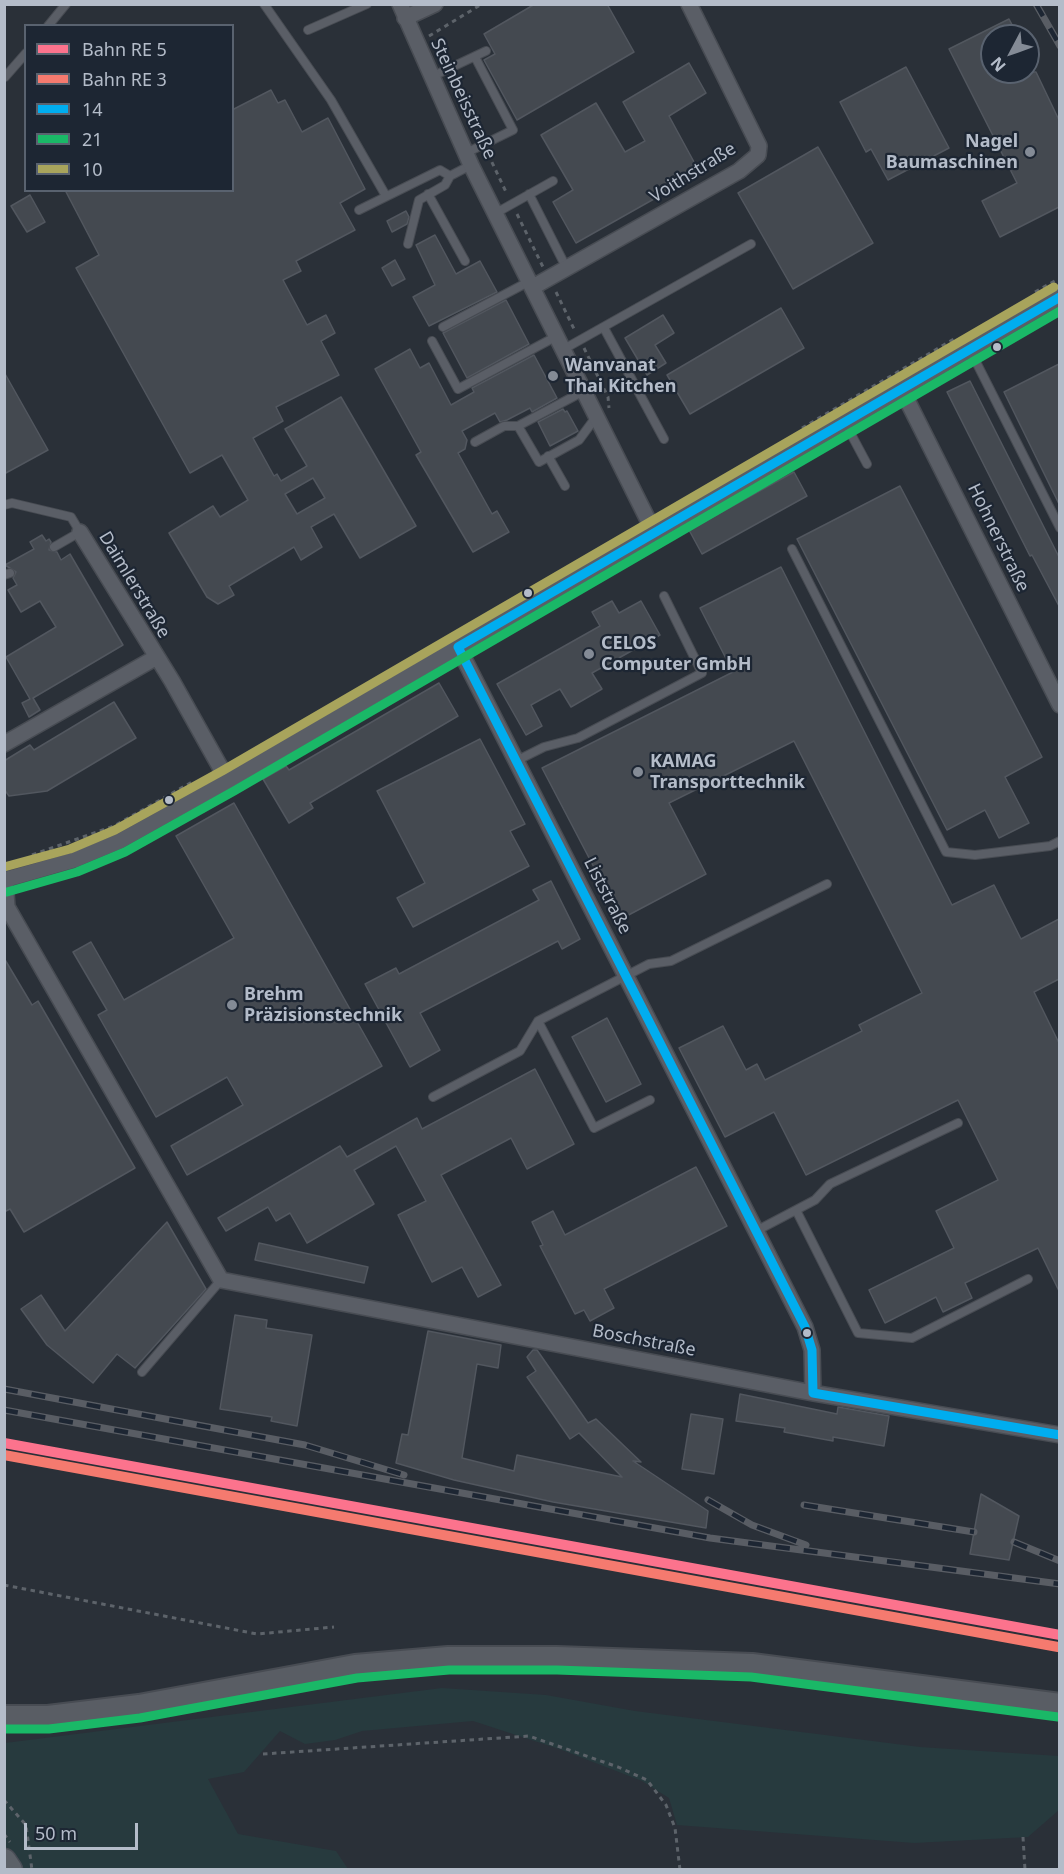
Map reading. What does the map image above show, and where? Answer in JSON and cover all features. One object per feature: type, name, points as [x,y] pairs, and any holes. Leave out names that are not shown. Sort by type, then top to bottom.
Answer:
[{"type":"main road","points":[[4,1718],[48,1717],[139,1706],[355,1666],[448,1658],[557,1658],[752,1665],[1059,1705]]},
{"type":"main road","points":[[4,1861],[10,1869]]},
{"type":"street","points":[[403,11],[435,4]]},
{"type":"street","name":"Voithstraße","points":[[532,284],[567,271],[739,171],[758,155],[759,146],[689,4]]},
{"type":"street","name":"Steinbeisstraße","points":[[403,11],[469,159],[654,532]]},
{"type":"street","points":[[221,1280],[8,907],[5,880],[65,863],[120,841],[228,781],[1059,297]]},
{"type":"street","name":"Hohnerstraße","points":[[901,388],[1059,705]]},
{"type":"street","name":"Daimlerstraße","points":[[80,532],[155,658],[172,681],[228,781]]},
{"type":"street","name":"Liststraße","points":[[458,647],[805,1327],[812,1350],[813,1393]]},
{"type":"street","name":"Daimlerstraße","points":[[4,744],[155,658]]},
{"type":"street","name":"Boschstraße","points":[[221,1280],[813,1393],[1059,1436]]},
{"type":"lane","points":[[50,24],[66,4]]},
{"type":"lane","points":[[264,4],[331,100],[386,196]]},
{"type":"lane","points":[[308,30],[367,4]]},
{"type":"lane","points":[[431,77],[486,51]]},
{"type":"lane","points":[[5,77],[24,55]]},
{"type":"lane","points":[[408,244],[419,200],[445,185],[450,176],[469,159],[513,130],[475,57]]},
{"type":"lane","points":[[358,210],[440,170],[450,176]]},
{"type":"lane","points":[[496,213],[553,181]]},
{"type":"lane","points":[[428,194],[465,261]]},
{"type":"lane","points":[[529,194],[567,271]]},
{"type":"lane","points":[[432,341],[458,388],[560,343],[604,328],[751,244]]},
{"type":"lane","points":[[443,327],[532,284]]},
{"type":"lane","points":[[604,328],[664,439]]},
{"type":"lane","points":[[969,348],[1059,528]]},
{"type":"lane","points":[[475,442],[504,426],[518,426],[584,391]]},
{"type":"lane","points":[[844,421],[867,464]]},
{"type":"lane","points":[[518,426],[538,462],[579,440],[599,423]]},
{"type":"lane","points":[[548,456],[565,486]]},
{"type":"lane","points":[[4,505],[12,503],[70,518],[80,532],[54,547]]},
{"type":"lane","points":[[792,549],[946,852],[975,855],[1050,846],[1059,841]]},
{"type":"lane","points":[[516,761],[544,747],[578,738],[702,673],[664,596]]},
{"type":"lane","points":[[433,1097],[520,1051],[538,1021],[650,964],[671,961],[827,884]]},
{"type":"lane","points":[[538,1021],[594,1128],[650,1100]]},
{"type":"lane","points":[[756,1231],[815,1200],[830,1184],[958,1123]]},
{"type":"lane","points":[[796,1210],[858,1333],[912,1338],[1028,1279]]},
{"type":"lane","points":[[142,1372],[221,1280]]},
{"type":"path","points":[[416,43],[482,4]]},
{"type":"path","points":[[4,1585],[257,1634],[334,1627]]},
{"type":"path","points":[[263,1754],[529,1736],[618,1767],[647,1780],[666,1805],[675,1828],[680,1869]]},
{"type":"path","points":[[4,1800],[26,1825],[32,1869]]},
{"type":"path","points":[[1023,1837],[1025,1869]]},
{"type":"green space","points":[[442,1688],[546,1695],[635,1711],[920,1747],[1059,1756],[1059,1810],[1028,1837],[914,1843],[677,1825],[669,1798],[642,1781],[562,1750],[473,1721],[362,1731],[335,1740],[305,1744],[280,1731],[244,1772],[208,1779],[238,1834],[336,1851],[348,1869],[5,1870],[5,1743]]},
{"type":"building","points":[[535,4],[607,4],[634,52],[517,120],[484,60],[495,54],[484,34]]},
{"type":"building","name":"Nagel Baumaschinen","points":[[1009,19],[1012,24],[999,24]]},
{"type":"building","name":"Nagel Baumaschinen","points":[[980,34],[980,84],[1040,84],[1040,80],[1059,120],[1059,207],[1000,237],[982,201],[1017,183],[949,49]]},
{"type":"building","points":[[689,63],[706,93],[669,116],[700,173],[576,243],[553,202],[573,190],[541,135],[596,103],[625,152],[645,141],[623,102]]},
{"type":"building","name":"Nagel Baumaschinen","points":[[906,67],[949,148],[888,180],[871,149],[866,152],[840,102]]},
{"type":"building","points":[[271,90],[278,103],[285,100],[302,132],[328,118],[365,189],[340,203],[355,230],[296,261],[301,271],[283,280],[307,325],[326,315],[335,333],[321,341],[339,375],[276,407],[283,421],[253,438],[274,476],[277,474],[281,481],[307,466],[285,429],[341,397],[416,526],[360,558],[334,514],[311,527],[322,547],[301,560],[294,547],[229,586],[234,595],[218,604],[207,597],[169,533],[213,506],[220,517],[248,500],[222,455],[190,473],[76,268],[99,255],[66,192],[234,192],[234,109]],"holes":[[[313,478],[325,498],[297,514],[285,494]]]},
{"type":"building","name":"Nagel Baumaschinen","points":[[818,147],[873,243],[793,289],[738,193]]},
{"type":"building","points":[[30,195],[45,222],[27,232],[11,206]]},
{"type":"building","points":[[406,211],[409,217],[407,224],[392,232],[387,221]]},
{"type":"building","points":[[435,235],[456,274],[480,261],[497,292],[429,326],[413,297],[435,285],[416,245]]},
{"type":"building","points":[[395,260],[405,279],[392,286],[382,268]]},
{"type":"building","points":[[506,300],[529,344],[467,378],[443,333]]},
{"type":"building","points":[[781,308],[804,348],[690,414],[667,375]]},
{"type":"building","points":[[663,315],[674,333],[655,345],[666,363],[647,375],[625,338]]},
{"type":"building","points":[[410,349],[420,368],[429,363],[451,405],[474,392],[472,388],[534,355],[557,398],[532,412],[530,408],[500,422],[495,413],[462,431],[467,440],[465,449],[458,453],[492,514],[497,511],[509,532],[473,552],[416,455],[421,452],[375,369]]},
{"type":"building","points":[[1059,364],[1059,504],[1004,392]]},
{"type":"building","points":[[4,372],[48,450],[4,474]]},
{"type":"building","points":[[970,381],[1059,557],[1059,606],[1032,555],[1030,556],[947,392]]},
{"type":"building","points":[[563,409],[567,411],[578,431],[550,446],[538,422]]},
{"type":"building","points":[[794,472],[807,496],[702,554],[689,530]]},
{"type":"building","points":[[900,486],[1042,757],[1005,777],[1029,823],[999,838],[985,810],[947,830],[797,539]]},
{"type":"building","points":[[42,535],[46,541],[49,539],[51,542],[49,550],[57,552],[61,560],[70,554],[123,645],[33,698],[40,710],[29,717],[22,703],[30,699],[6,657],[56,627],[40,601],[21,612],[8,590],[17,585],[13,578],[16,572],[5,565],[34,549],[30,542]]},
{"type":"building","points":[[781,567],[952,905],[994,885],[1021,939],[1059,919],[1059,979],[1034,992],[1059,1043],[1059,1291],[1038,1248],[965,1283],[972,1298],[943,1312],[936,1297],[885,1323],[869,1290],[954,1248],[936,1211],[998,1180],[958,1100],[806,1175],[774,1112],[725,1137],[679,1048],[723,1026],[746,1070],[757,1064],[765,1080],[862,1031],[859,1025],[922,993],[794,741],[669,803],[706,874],[621,919],[542,768],[733,672],[700,608]]},
{"type":"building","name":"CELOS Computer GmbH","points":[[612,601],[619,613],[641,601],[660,635],[592,673],[602,689],[571,707],[560,689],[531,705],[542,726],[526,735],[497,684],[600,626],[592,612]]},
{"type":"building","points":[[439,683],[458,716],[310,803],[313,808],[289,823],[263,779],[286,766],[289,770]]},
{"type":"building","points":[[114,702],[136,738],[47,791],[9,796],[4,789],[4,761],[30,745],[34,750]]},
{"type":"building","points":[[480,739],[525,824],[510,831],[529,866],[413,927],[397,898],[425,883],[377,791]]},
{"type":"building","name":"Brehm Präzisionstechnik","points":[[234,803],[382,1066],[187,1175],[171,1146],[243,1105],[227,1077],[156,1117],[98,1015],[107,1010],[73,952],[91,942],[124,1000],[234,938],[176,836]]},
{"type":"building","points":[[551,881],[580,939],[562,949],[558,941],[420,1013],[440,1050],[410,1067],[365,984],[396,968],[399,974],[539,900],[533,890]]},
{"type":"building","points":[[4,958],[32,1005],[38,1001],[135,1168],[24,1232],[10,1209],[4,1212]]},
{"type":"building","points":[[607,1018],[641,1084],[606,1102],[572,1037]]},
{"type":"building","points":[[535,1069],[574,1144],[527,1169],[511,1138],[441,1175],[501,1285],[478,1297],[462,1267],[432,1282],[398,1215],[426,1201],[396,1146],[354,1170],[374,1204],[307,1243],[290,1213],[276,1221],[268,1207],[226,1231],[218,1218],[340,1146],[347,1157],[417,1118],[422,1129]]},
{"type":"building","points":[[696,1167],[727,1226],[604,1289],[614,1308],[590,1321],[584,1310],[575,1314],[540,1246],[543,1245],[532,1222],[553,1211],[565,1235]]},
{"type":"building","points":[[167,1222],[206,1289],[135,1368],[117,1354],[93,1383],[47,1345],[21,1309],[41,1295],[65,1331]]},
{"type":"building","points":[[259,1243],[368,1267],[364,1283],[255,1260]]},
{"type":"building","points":[[235,1315],[267,1320],[266,1328],[312,1335],[297,1426],[271,1421],[272,1417],[220,1409]]},
{"type":"building","points":[[428,1331],[501,1345],[498,1368],[477,1364],[462,1458],[514,1471],[517,1455],[622,1477],[579,1433],[570,1439],[527,1377],[536,1371],[527,1357],[533,1350],[537,1350],[588,1423],[596,1419],[641,1462],[633,1461],[708,1511],[706,1528],[553,1502],[454,1480],[396,1463],[402,1434],[408,1435]]},
{"type":"building","points":[[740,1394],[837,1414],[838,1407],[889,1416],[884,1446],[833,1437],[833,1441],[784,1432],[785,1428],[736,1421]]},
{"type":"building","points":[[691,1414],[723,1419],[714,1474],[682,1469]]},
{"type":"building","points":[[981,1494],[1019,1516],[1009,1560],[970,1554]]},
{"type":"railway","points":[[1036,4],[1060,46]]},
{"type":"railway","points":[[4,1389],[305,1445],[404,1475]]},
{"type":"railway","points":[[4,1410],[710,1538],[1060,1584]]},
{"type":"railway","points":[[708,1500],[752,1525],[806,1545]]},
{"type":"railway","points":[[804,1505],[974,1532]]},
{"type":"railway","points":[[1014,1542],[1060,1561]]},
{"type":"transit line","name":"10","points":[[4,867],[70,849],[115,830],[222,771],[1054,287]]},
{"type":"transit line","name":"14","points":[[458,647],[1060,297]]},
{"type":"transit line","name":"21","points":[[7,892],[77,872],[125,852],[1060,311]]},
{"type":"transit line","name":"14","points":[[458,647],[805,1327],[812,1350],[813,1393]]},
{"type":"transit line","name":"14","points":[[813,1393],[1060,1435]]},
{"type":"transit line","points":[[4,1443],[1060,1635]]},
{"type":"transit line","points":[[4,1455],[1058,1647]]},
{"type":"transit line","name":"21","points":[[4,1729],[49,1729],[140,1718],[357,1678],[449,1670],[557,1670],[751,1677],[1058,1717]]},
{"type":"place","name":"Nagel Baumaschinen","points":[[1030,152]]},
{"type":"place","name":"Wanvanat Thai Kitchen","points":[[553,376]]},
{"type":"place","name":"CELOS Computer GmbH","points":[[589,654]]},
{"type":"place","name":"KAMAG Transporttechnik","points":[[638,772]]},
{"type":"place","name":"Brehm Präzisionstechnik","points":[[232,1005]]}]
